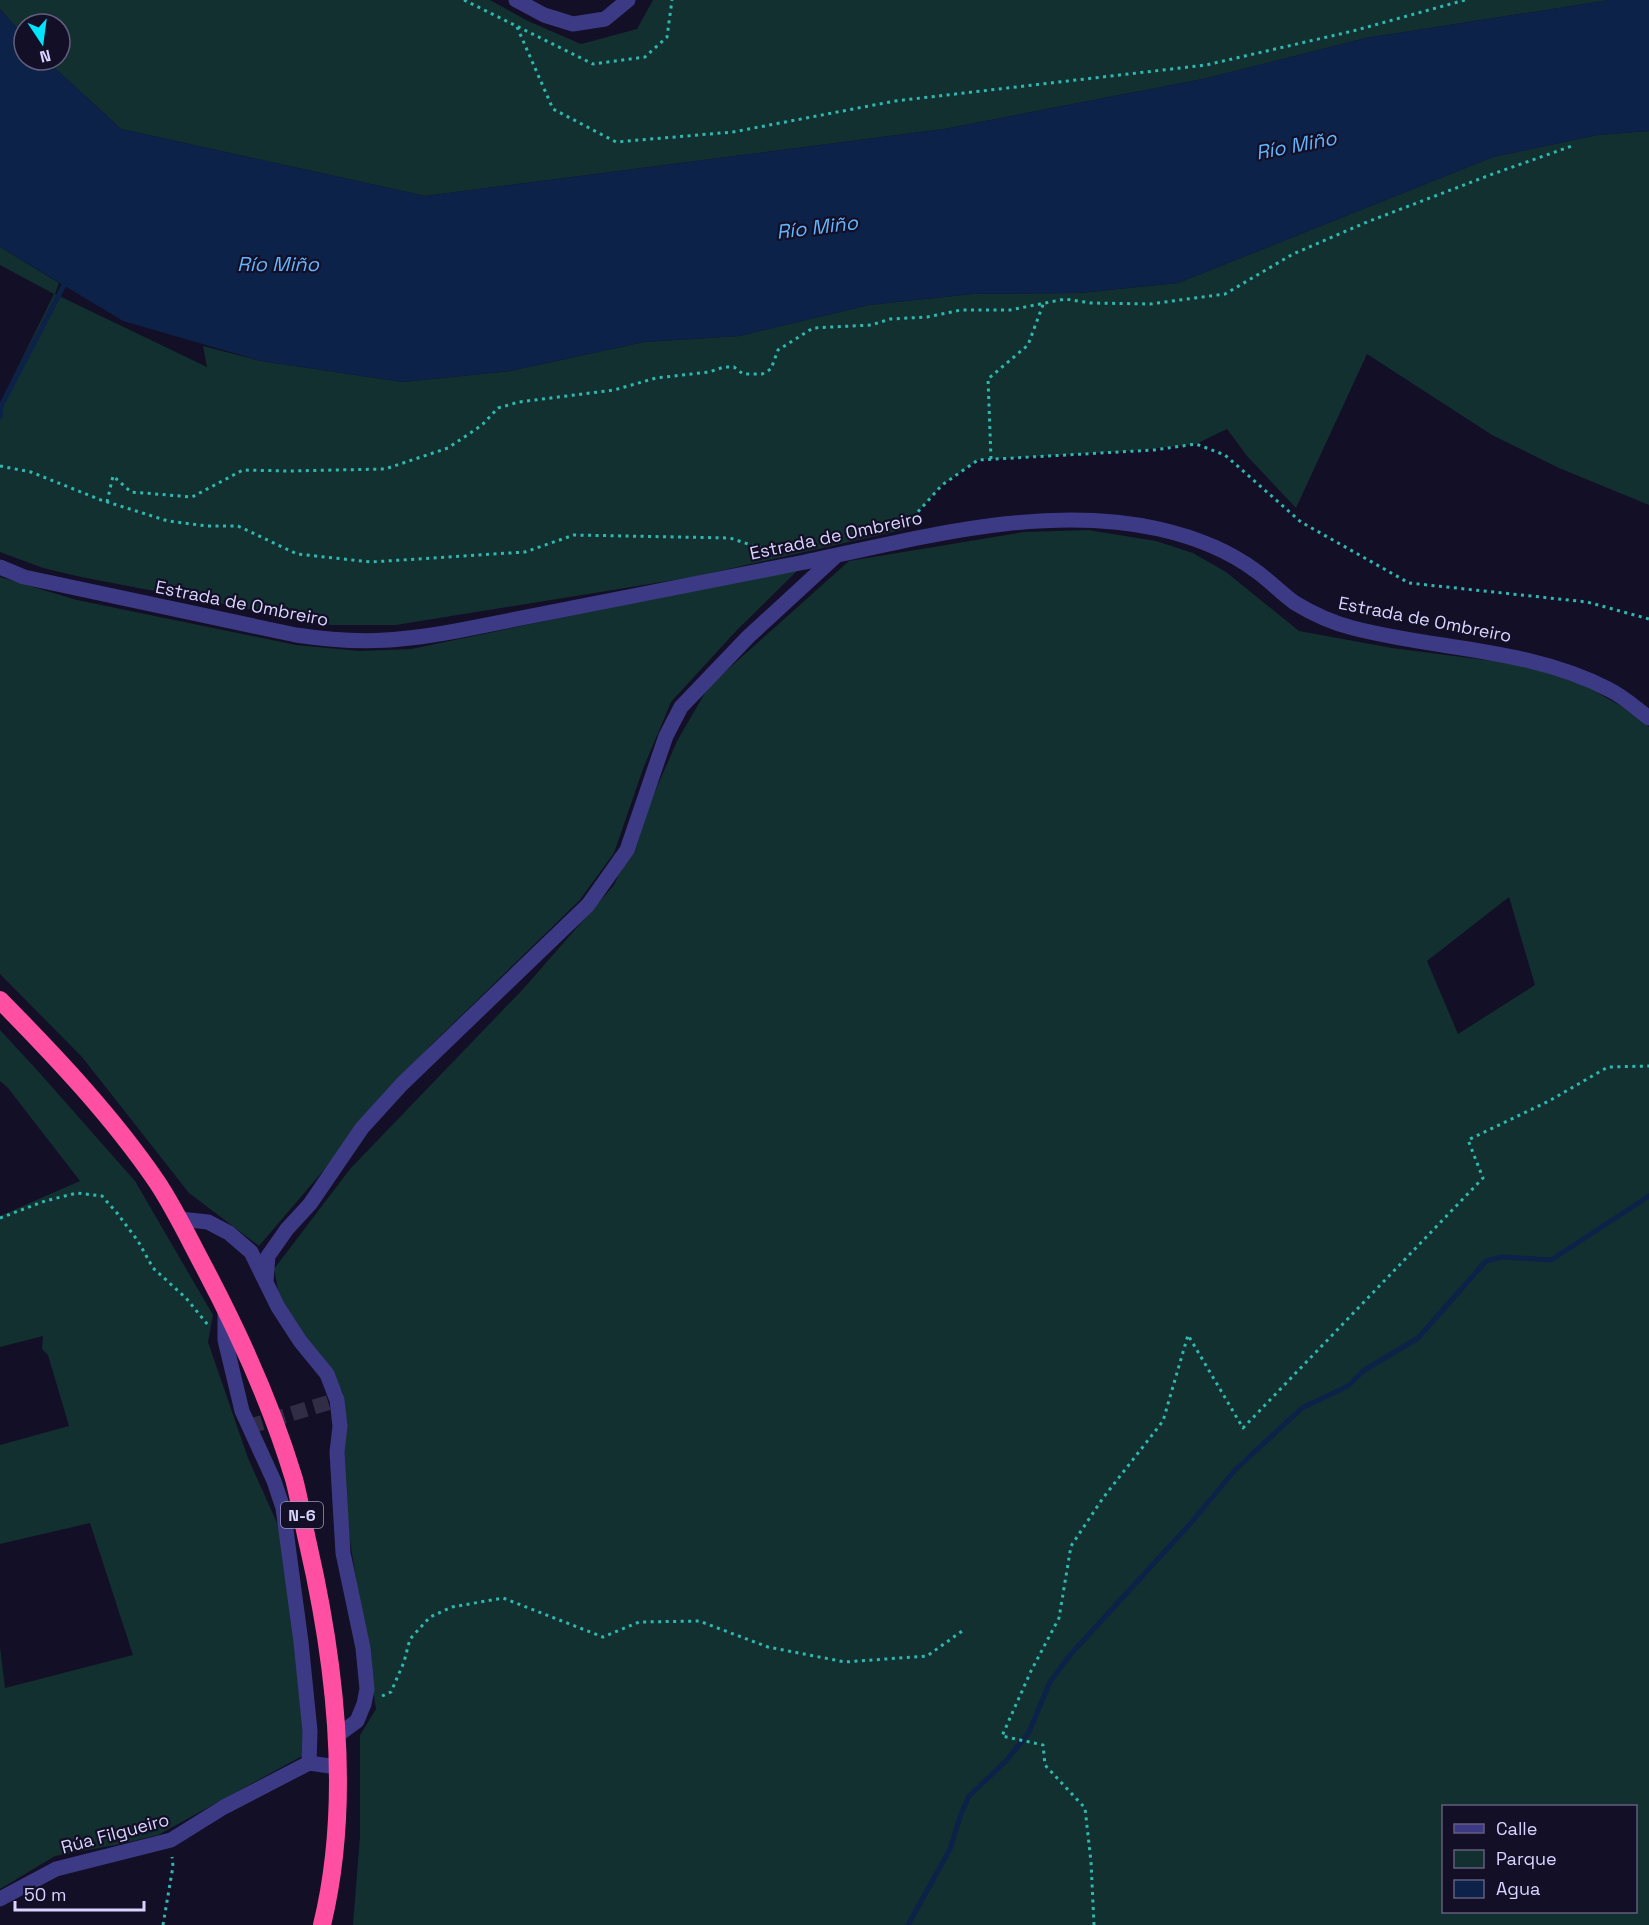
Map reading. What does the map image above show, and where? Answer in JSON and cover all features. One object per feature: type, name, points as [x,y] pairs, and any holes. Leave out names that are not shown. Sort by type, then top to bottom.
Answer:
[{"type":"highway","name":"N-6","points":[[0,1000],[51,1053],[116,1128],[157,1182],[180,1219],[257,1376],[294,1480],[316,1577],[330,1662],[338,1735],[335,1835],[322,1925]]},
{"type":"street","points":[[516,0],[544,15],[573,24],[606,19],[628,0]]},
{"type":"street","name":"Estrada de Ombreiro","points":[[0,567],[24,577],[296,635],[333,641],[366,642],[400,640],[446,633],[891,543],[1024,522],[1096,519],[1131,523],[1192,538],[1235,557],[1255,570],[1295,603],[1332,622],[1388,635],[1512,656],[1560,668],[1610,689],[1649,718]]},
{"type":"street","points":[[266,1281],[268,1256],[287,1229],[310,1204],[362,1128],[402,1084],[588,905],[627,850],[666,736],[681,707],[748,637],[837,555]]},
{"type":"street","points":[[180,1219],[208,1222],[230,1233],[251,1252],[279,1307],[300,1341],[327,1374],[337,1400],[340,1426],[337,1452],[344,1553],[363,1648],[367,1689],[357,1721],[338,1735]]},
{"type":"street","points":[[225,1307],[225,1340],[242,1411],[274,1481],[283,1508],[310,1731],[309,1763],[337,1767]]},
{"type":"street","name":"Rúa Filgueiro","points":[[0,1899],[64,1866],[171,1840],[224,1807],[309,1763]]},
{"type":"path","points":[[517,27],[553,109],[616,142],[733,132],[895,101],[1206,65],[1353,31],[1465,0]]},
{"type":"path","points":[[107,502],[112,476],[131,492],[192,497],[243,470],[385,469],[448,448],[482,425],[498,408],[519,402],[614,390],[656,378],[709,372],[724,367],[734,367],[742,374],[762,374],[771,369],[778,350],[813,328],[871,325],[890,319],[927,317],[961,310],[1010,310],[1065,299],[1091,303],[1150,304],[1225,294],[1293,254],[1367,222],[1572,146]]},
{"type":"path","points":[[991,459],[988,379],[1028,345],[1044,302]]},
{"type":"path","points":[[891,543],[942,485],[978,460],[1154,450],[1196,444],[1225,455],[1301,522],[1409,583],[1587,602],[1649,619]]},
{"type":"path","points":[[0,466],[31,472],[107,502],[168,521],[207,526],[238,526],[297,554],[371,562],[525,552],[574,535],[730,538],[774,553]]},
{"type":"path","points":[[1094,1925],[1091,1862],[1085,1808],[1045,1765],[1043,1745],[1002,1736],[1031,1671],[1059,1618],[1071,1546],[1103,1498],[1163,1421],[1188,1335],[1243,1428],[1483,1178],[1468,1140],[1549,1101],[1608,1067],[1649,1066]]},
{"type":"path","points":[[0,1218],[45,1201],[77,1193],[102,1196],[138,1242],[153,1268],[186,1298],[206,1323],[225,1340]]},
{"type":"path","points":[[364,1704],[391,1692],[404,1662],[410,1639],[430,1617],[452,1607],[503,1598],[603,1637],[639,1622],[699,1621],[768,1647],[844,1662],[927,1656],[965,1629]]},
{"type":"path","points":[[163,1925],[173,1866],[171,1840]]},
{"type":"green space","points":[[0,0],[490,0],[528,21],[581,44],[637,29],[653,0],[1610,0],[1366,38],[1203,79],[944,129],[425,196],[121,129],[59,72],[72,72],[72,12],[12,12],[12,22],[0,9]]},
{"type":"green space","points":[[1649,131],[1649,505],[1559,468],[1492,435],[1367,354],[1296,508],[1247,456],[1227,429],[1196,444],[1131,451],[978,460],[942,485],[902,530],[693,577],[396,625],[331,625],[81,577],[43,568],[0,552],[0,403],[54,294],[0,265],[0,247],[59,283],[55,294],[207,367],[203,346],[261,361],[403,382],[510,371],[644,342],[739,336],[869,305],[972,294],[1079,293],[1178,283],[1493,157],[1597,135]]},
{"type":"green space","points":[[1088,530],[1156,541],[1193,553],[1226,572],[1299,631],[1392,648],[1524,665],[1577,681],[1628,710],[1649,727],[1649,1925],[353,1925],[360,1836],[360,1735],[376,1709],[345,1508],[343,1393],[327,1367],[308,1343],[279,1294],[274,1269],[350,1169],[524,988],[614,885],[677,741],[709,686],[849,561],[1024,532]],"holes":[[[1509,897],[1535,985],[1458,1034],[1427,961]]]},
{"type":"green space","points":[[800,568],[736,631],[671,702],[643,769],[614,853],[579,901],[428,1048],[259,1246],[189,1193],[82,1057],[0,974],[0,577],[77,600],[296,645],[360,651],[411,649]]},
{"type":"green space","points":[[0,1030],[135,1181],[213,1315],[208,1342],[248,1458],[282,1534],[301,1687],[304,1755],[158,1835],[55,1856],[0,1889],[0,1647],[5,1688],[133,1655],[90,1523],[0,1544],[0,1445],[69,1426],[48,1355],[42,1349],[43,1336],[0,1347],[0,1216],[80,1181],[8,1088],[0,1081]]},
{"type":"water","name":"Río Miño","points":[[1610,0],[1649,0],[1649,131],[1597,135],[1493,157],[1178,283],[1078,293],[972,294],[869,305],[739,336],[644,342],[510,371],[403,382],[261,361],[123,321],[0,247],[0,9],[12,22],[12,72],[59,72],[121,129],[425,196],[944,129],[1203,79],[1366,38]]},
{"type":"waterway","points":[[0,417],[1,406],[64,285]]},
{"type":"waterway","points":[[908,1925],[950,1849],[969,1796],[1006,1761],[1029,1732],[1050,1682],[1070,1655],[1189,1525],[1235,1470],[1302,1408],[1348,1386],[1363,1371],[1418,1338],[1486,1261],[1502,1257],[1551,1260],[1649,1196]]},
{"type":"tunnel","points":[[248,1427],[337,1400]]}]
